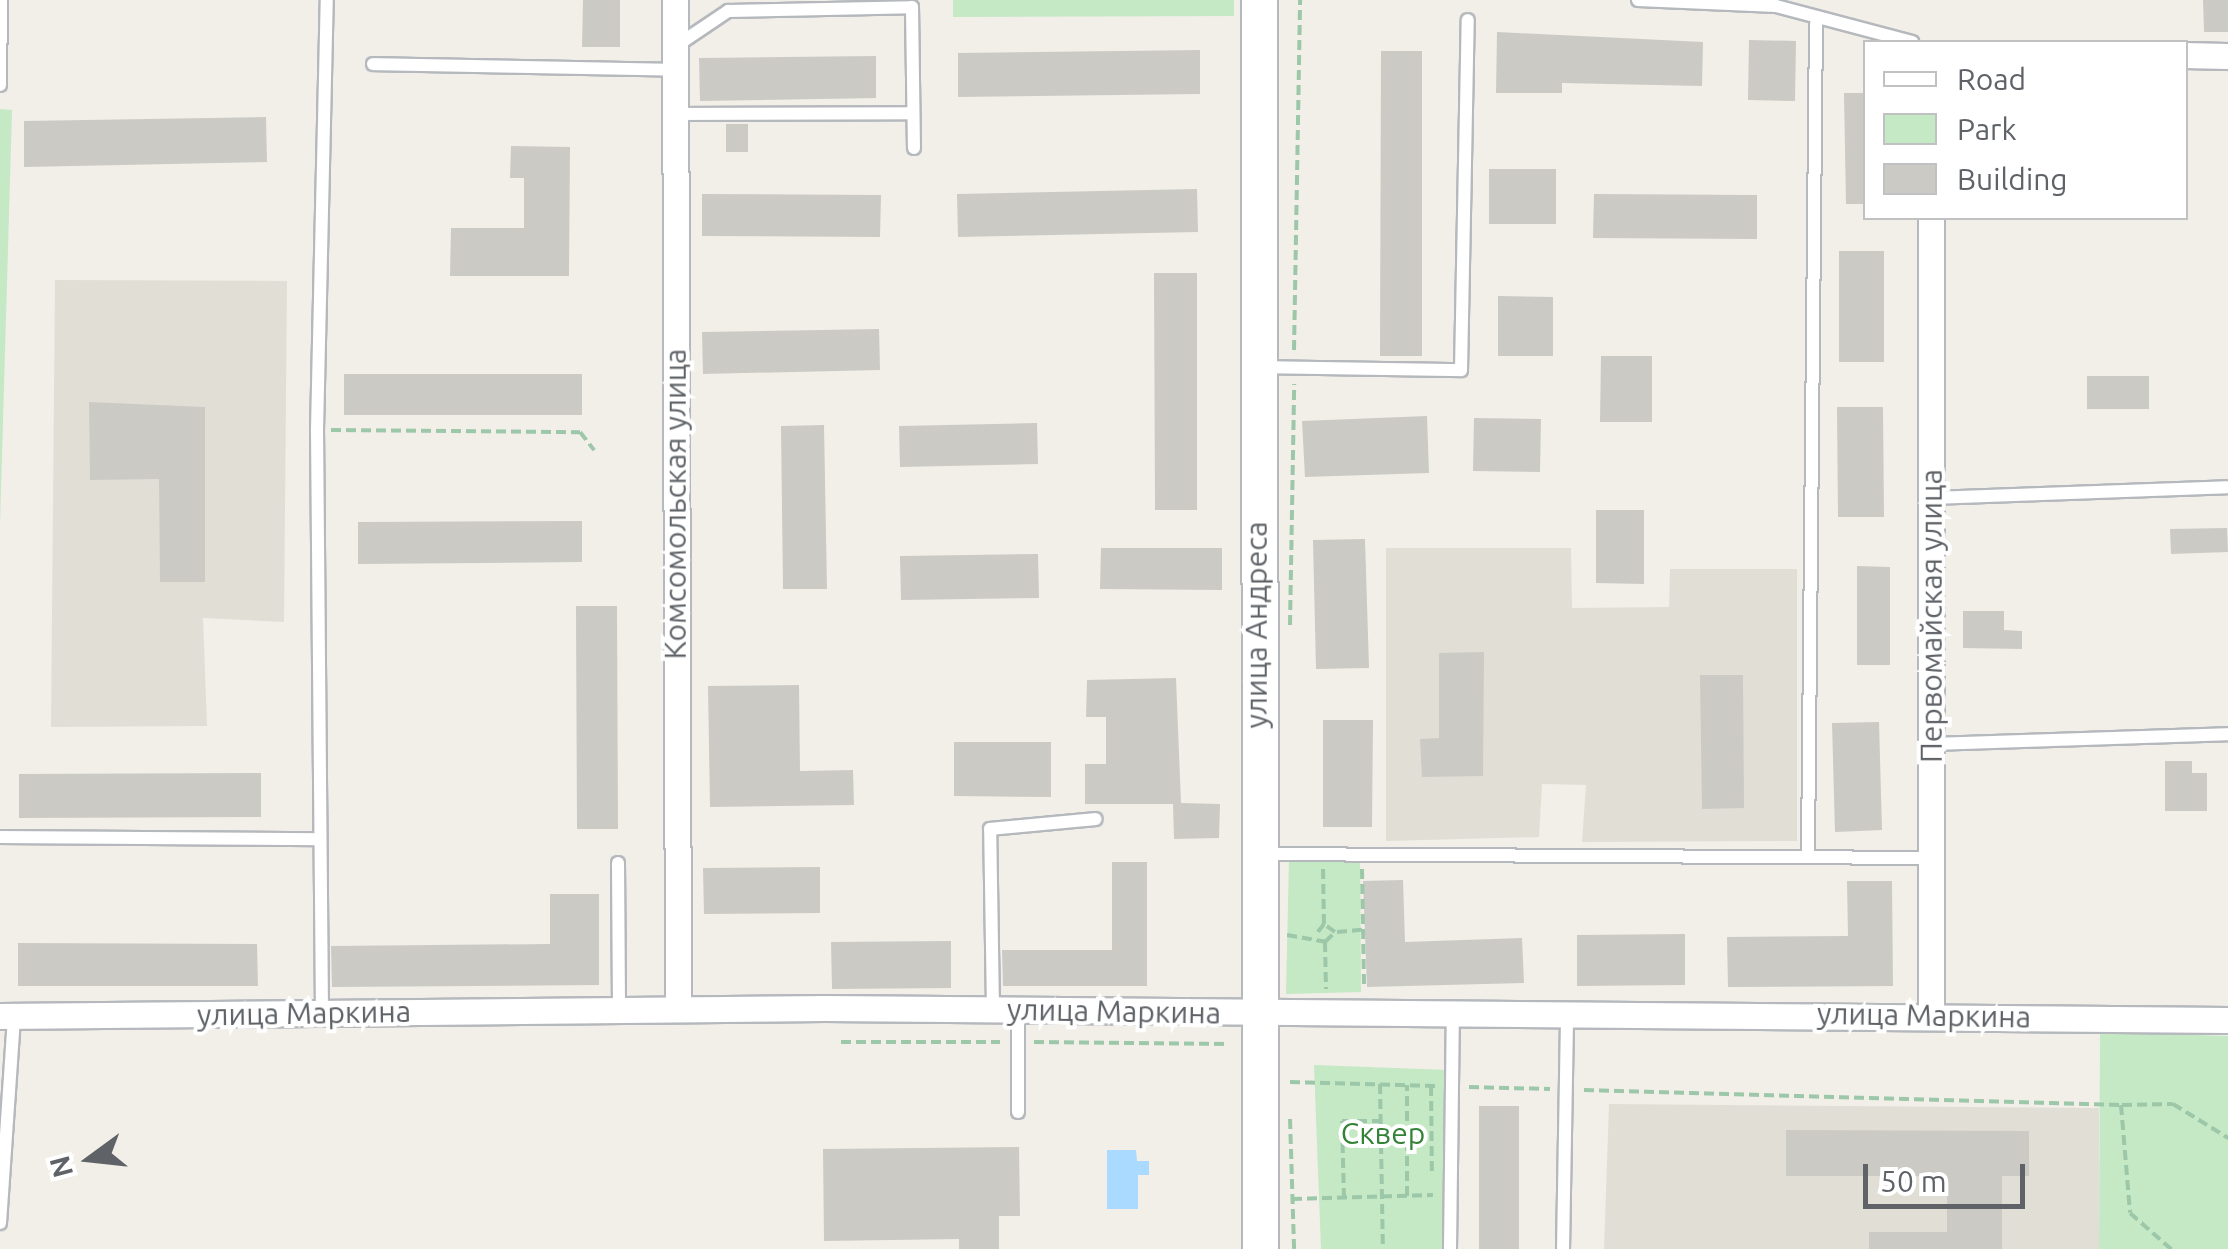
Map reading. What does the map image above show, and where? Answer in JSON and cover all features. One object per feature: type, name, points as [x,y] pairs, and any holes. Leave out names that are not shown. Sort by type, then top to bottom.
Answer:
[{"type":"street","name":"Комсомольская улица","points":[[674,0],[678,1009]]},
{"type":"street","name":"улица Андреса","points":[[1259,0],[1254,1013],[1260,1249]]},
{"type":"street","points":[[2188,55],[2228,58]]},
{"type":"street","name":"Первомайская улица","points":[[1931,220],[1931,1014]]},
{"type":"street","name":"улица Маркина","points":[[7,1016],[678,1009],[1453,1016],[1931,1014],[2228,1020]]},
{"type":"lane","points":[[0,85],[1,0]]},
{"type":"lane","points":[[322,1012],[316,430],[327,0]]},
{"type":"lane","points":[[1638,0],[1776,6],[1816,24],[1901,40]]},
{"type":"lane","points":[[373,64],[674,59],[728,11],[912,7],[914,148]]},
{"type":"lane","points":[[1258,367],[1461,370],[1468,20]]},
{"type":"lane","points":[[1808,853],[1816,24]]},
{"type":"lane","points":[[673,114],[913,113]]},
{"type":"lane","points":[[1931,498],[2228,487]]},
{"type":"lane","points":[[1931,744],[2228,734]]},
{"type":"lane","points":[[1018,1112],[990,828],[1096,820]]},
{"type":"lane","points":[[0,837],[320,839]]},
{"type":"lane","points":[[1255,854],[1808,853],[1933,858]]},
{"type":"lane","points":[[618,863],[619,1010]]},
{"type":"lane","points":[[1563,1249],[1567,1014]]},
{"type":"lane","points":[[0,1223],[7,1016]]},
{"type":"lane","points":[[1450,1249],[1453,1016]]},
{"type":"path","points":[[1290,643],[1300,0]]},
{"type":"path","points":[[316,430],[580,432],[594,450]]},
{"type":"path","points":[[1335,932],[1326,942],[1326,992],[1364,992],[1362,854]]},
{"type":"path","points":[[1322,862],[1327,926],[1335,932],[1362,930]]},
{"type":"path","points":[[1286,935],[1317,933],[1334,917]]},
{"type":"path","points":[[1286,919],[1286,955]]},
{"type":"path","points":[[1317,933],[1326,942]]},
{"type":"path","points":[[1289,1066],[1294,1249]]},
{"type":"path","points":[[1290,1082],[2174,1104],[2228,1138]]},
{"type":"path","points":[[1380,1084],[1383,1249]]},
{"type":"path","points":[[1407,1196],[1408,1085]]},
{"type":"path","points":[[1292,1200],[1434,1195],[1431,1086]]},
{"type":"path","points":[[2122,1105],[2130,1213],[2171,1249]]},
{"type":"path","points":[[1344,1198],[1342,1121],[1381,1121]]},
{"type":"shaded area","points":[[55,280],[287,281],[284,622],[203,618],[207,726],[51,727]]},
{"type":"shaded area","points":[[1386,548],[1571,548],[1572,608],[1669,607],[1670,569],[1797,569],[1797,841],[1582,842],[1586,785],[1542,784],[1539,837],[1386,841]]},
{"type":"shaded area","points":[[1609,1104],[2099,1108],[2099,1249],[1604,1249]]},
{"type":"green space","points":[[953,0],[1234,0],[1234,16],[953,17]]},
{"type":"green space","points":[[0,109],[12,110],[0,524]]},
{"type":"green space","points":[[1360,858],[1361,992],[1286,994],[1289,859]]},
{"type":"green space","points":[[2100,1032],[2228,1036],[2228,1249],[2099,1249]]},
{"type":"green space","name":"Сквер","points":[[1314,1065],[1448,1070],[1446,1249],[1321,1249]]},
{"type":"water","points":[[1107,1150],[1136,1150],[1137,1161],[1149,1161],[1149,1175],[1138,1175],[1138,1209],[1107,1209]]},
{"type":"building","points":[[583,0],[620,0],[620,47],[582,47]]},
{"type":"building","points":[[2203,0],[2228,0],[2228,32],[2204,32]]},
{"type":"building","points":[[1497,32],[1703,42],[1702,86],[1562,83],[1562,93],[1496,93]]},
{"type":"building","points":[[1749,40],[1796,41],[1795,101],[1748,100]]},
{"type":"building","points":[[1200,50],[1200,94],[958,97],[958,53]]},
{"type":"building","points":[[1381,51],[1422,51],[1422,356],[1380,356]]},
{"type":"building","points":[[876,56],[876,98],[700,101],[699,58]]},
{"type":"building","points":[[1844,93],[1863,93],[1863,204],[1846,204]]},
{"type":"building","points":[[266,117],[267,162],[24,167],[24,121]]},
{"type":"building","points":[[726,124],[748,124],[748,152],[726,152]]},
{"type":"building","points":[[511,146],[570,147],[569,276],[450,276],[451,228],[524,228],[524,178],[510,178]]},
{"type":"building","points":[[1489,169],[1556,169],[1556,224],[1489,224]]},
{"type":"building","points":[[1197,189],[1198,232],[958,237],[957,194]]},
{"type":"building","points":[[702,194],[881,195],[880,237],[702,236]]},
{"type":"building","points":[[1594,194],[1757,195],[1757,239],[1593,238]]},
{"type":"building","points":[[1839,251],[1884,251],[1884,362],[1839,362]]},
{"type":"building","points":[[1154,273],[1197,273],[1197,510],[1155,510]]},
{"type":"building","points":[[1498,296],[1553,297],[1553,356],[1498,356]]},
{"type":"building","points":[[879,329],[880,370],[703,374],[702,332]]},
{"type":"building","points":[[1601,356],[1652,356],[1652,422],[1600,422]]},
{"type":"building","points":[[344,374],[582,374],[582,415],[344,415]]},
{"type":"building","points":[[2087,376],[2149,376],[2149,409],[2087,409]]},
{"type":"building","points":[[89,402],[205,407],[205,582],[160,582],[159,479],[90,480]]},
{"type":"building","points":[[1837,407],[1883,407],[1884,517],[1838,517]]},
{"type":"building","points":[[1427,416],[1429,473],[1305,477],[1302,421]]},
{"type":"building","points":[[1474,418],[1541,419],[1540,472],[1473,471]]},
{"type":"building","points":[[1037,423],[1038,464],[900,467],[899,426]]},
{"type":"building","points":[[824,425],[827,589],[783,589],[781,426]]},
{"type":"building","points":[[1596,510],[1644,510],[1644,584],[1596,583]]},
{"type":"building","points":[[582,521],[582,562],[358,564],[358,522]]},
{"type":"building","points":[[2227,528],[2228,552],[2171,554],[2170,529]]},
{"type":"building","points":[[1365,539],[1369,668],[1316,669],[1313,540]]},
{"type":"building","points":[[1101,548],[1222,548],[1222,590],[1100,589]]},
{"type":"building","points":[[1038,554],[1039,598],[901,600],[900,556]]},
{"type":"building","points":[[1857,566],[1890,567],[1890,665],[1857,665]]},
{"type":"building","points":[[576,606],[617,606],[618,829],[577,829]]},
{"type":"building","points":[[1963,611],[2004,611],[2004,630],[2022,631],[2022,649],[1963,648]]},
{"type":"building","points":[[1484,652],[1483,776],[1422,777],[1420,739],[1439,738],[1439,653]]},
{"type":"building","points":[[1700,675],[1743,675],[1744,808],[1702,809]]},
{"type":"building","points":[[1176,678],[1181,803],[1220,804],[1219,838],[1174,839],[1173,804],[1085,804],[1085,764],[1106,764],[1106,717],[1086,717],[1087,680]]},
{"type":"building","points":[[799,685],[800,771],[853,770],[854,805],[710,807],[708,686]]},
{"type":"building","points":[[1323,720],[1373,720],[1372,827],[1323,827]]},
{"type":"building","points":[[1879,722],[1882,830],[1835,832],[1832,723]]},
{"type":"building","points":[[954,742],[1051,742],[1051,797],[954,796]]},
{"type":"building","points":[[2165,761],[2192,761],[2192,773],[2207,773],[2207,811],[2165,811]]},
{"type":"building","points":[[261,773],[261,817],[19,818],[19,774]]},
{"type":"building","points":[[1112,862],[1147,862],[1147,986],[1003,986],[1002,950],[1112,950]]},
{"type":"building","points":[[820,867],[820,913],[704,914],[703,868]]},
{"type":"building","points":[[1403,880],[1405,942],[1522,938],[1524,983],[1367,987],[1363,881]]},
{"type":"building","points":[[1847,881],[1892,881],[1893,986],[1728,987],[1727,937],[1848,936]]},
{"type":"building","points":[[550,894],[599,894],[599,985],[332,987],[331,946],[550,944]]},
{"type":"building","points":[[1685,934],[1685,985],[1577,986],[1577,935]]},
{"type":"building","points":[[951,941],[951,988],[832,989],[831,942]]},
{"type":"building","points":[[18,943],[257,944],[258,986],[18,986]]},
{"type":"building","points":[[1479,1106],[1519,1106],[1519,1249],[1479,1249]]},
{"type":"building","points":[[1786,1130],[2029,1131],[2029,1176],[2002,1176],[2002,1249],[1869,1249],[1869,1232],[1947,1232],[1947,1176],[1786,1176]]},
{"type":"building","points":[[1019,1147],[1020,1216],[999,1216],[999,1249],[959,1249],[959,1239],[824,1241],[823,1149]]}]
